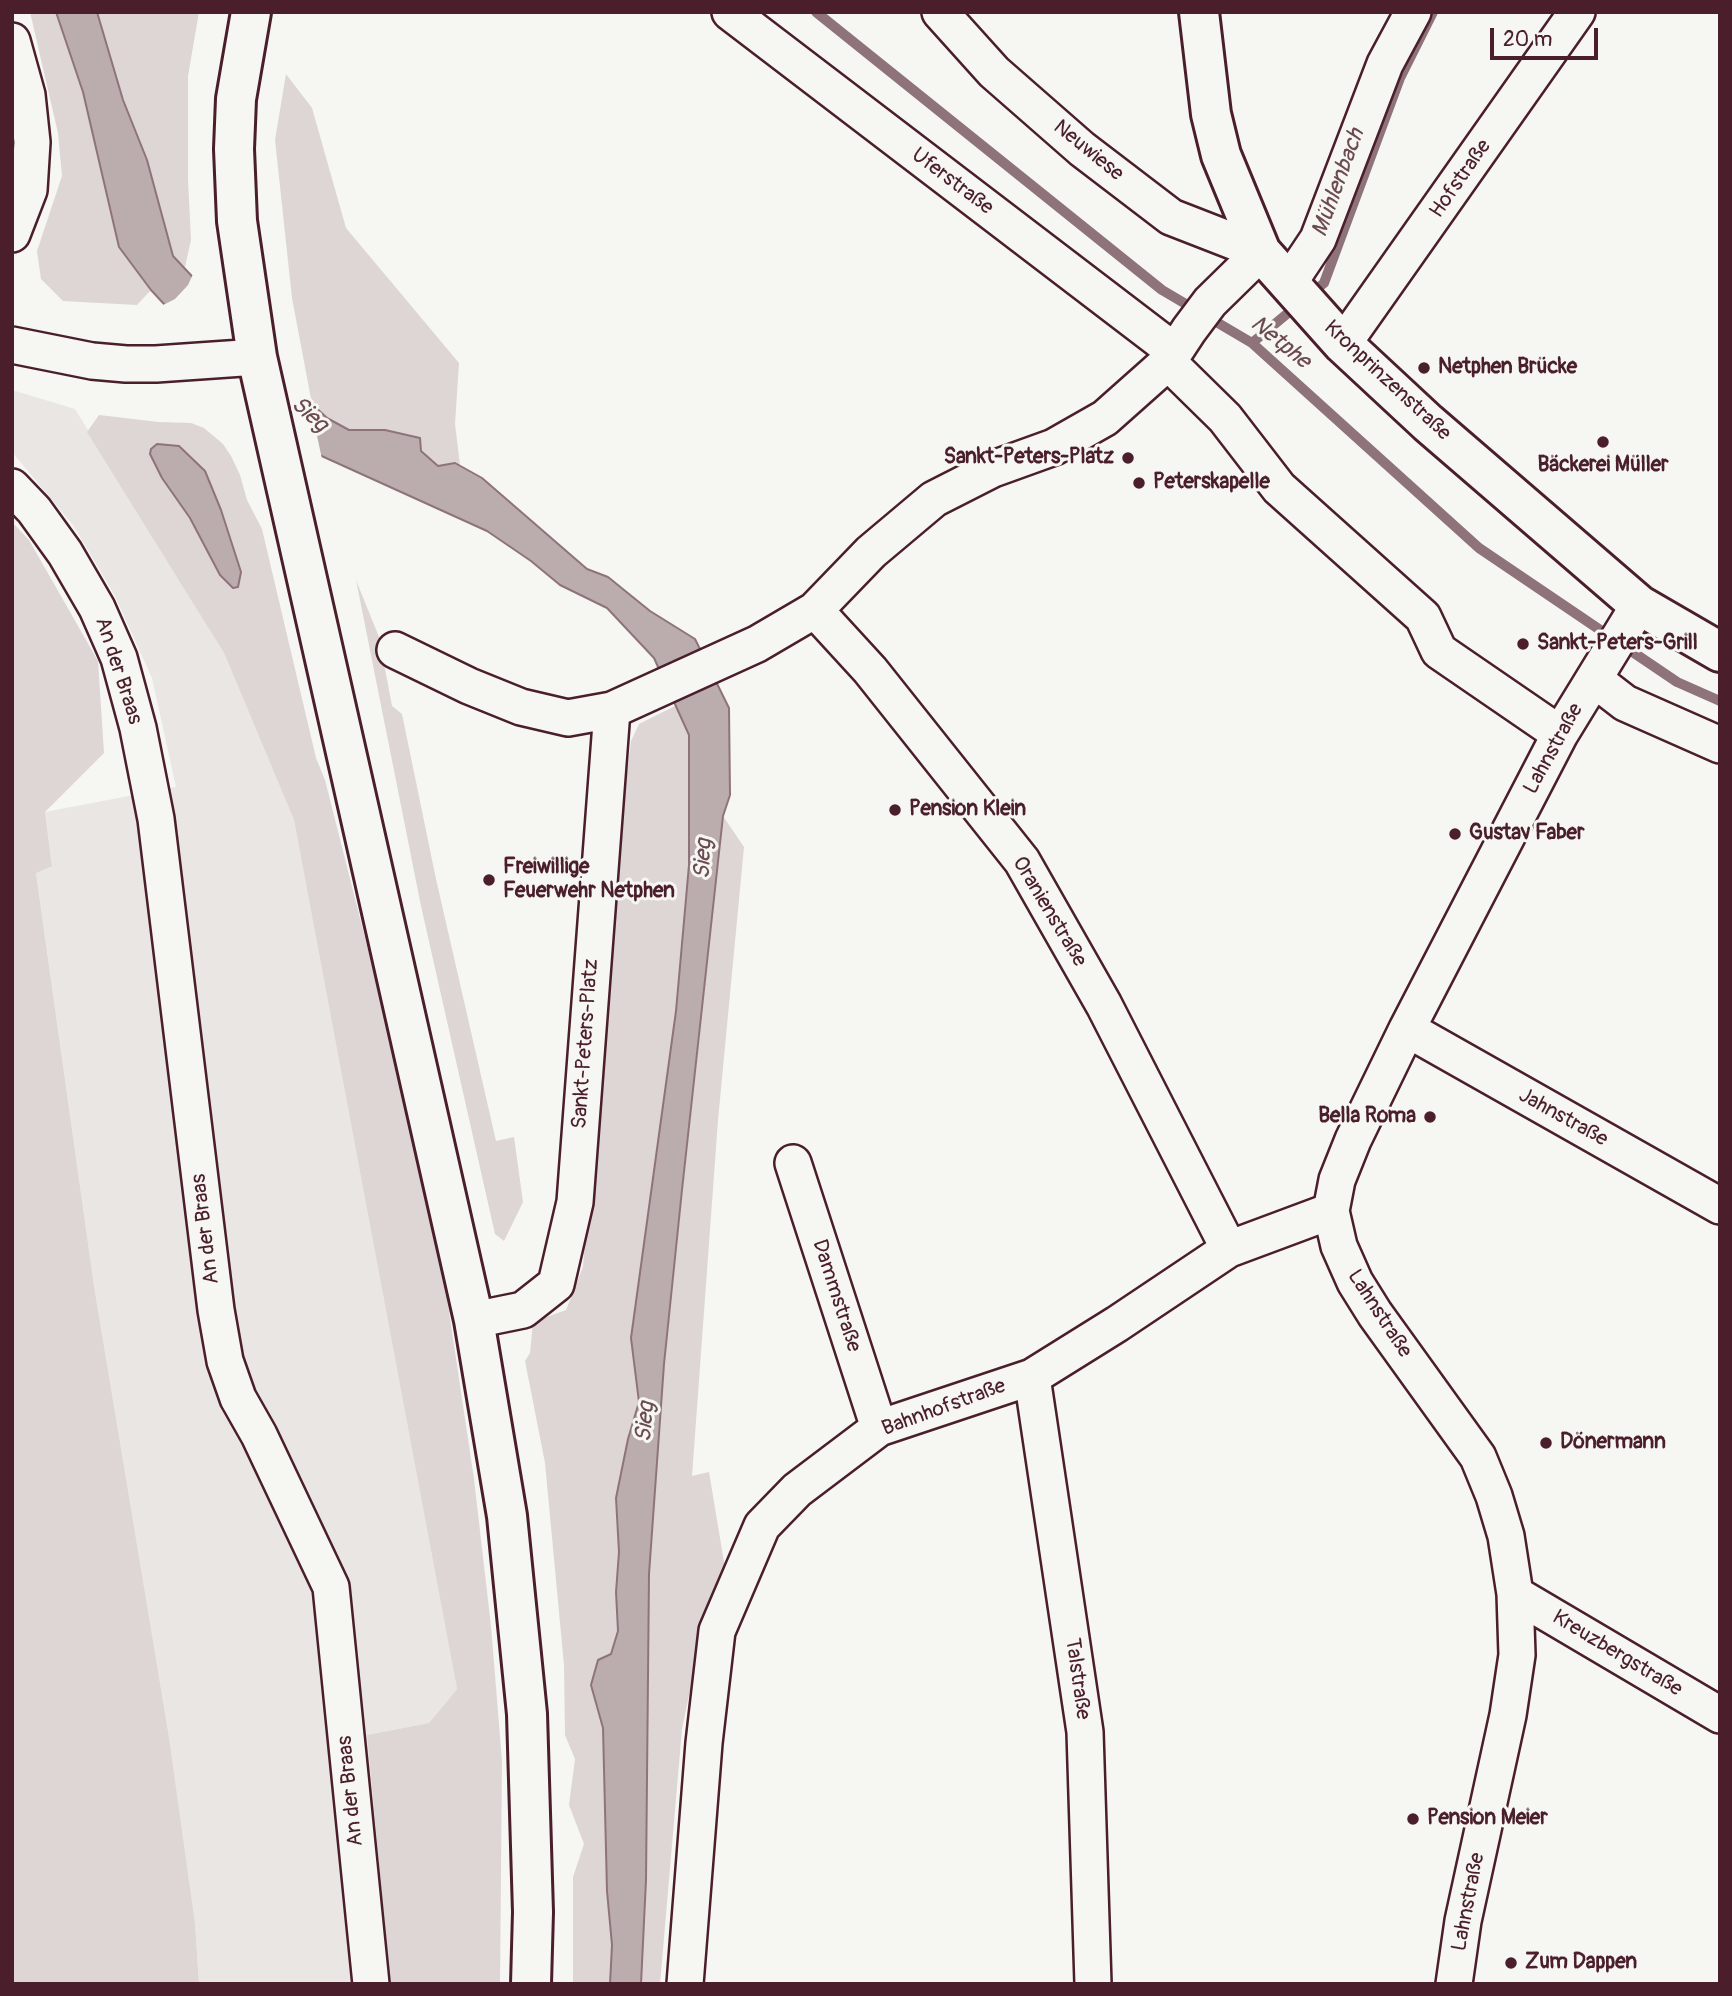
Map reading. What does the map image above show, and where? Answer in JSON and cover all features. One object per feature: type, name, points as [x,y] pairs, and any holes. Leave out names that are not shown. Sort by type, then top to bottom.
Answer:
[{"type":"main road","points":[[251,12],[236,99],[235,196],[257,357],[474,1320],[507,1516],[527,1713],[533,1912],[531,1984]]},
{"type":"main road","name":"Kronprinzenstraße","points":[[1199,12],[1211,114],[1221,155],[1261,252],[1343,344],[1631,619],[1720,652]]},
{"type":"street","name":"Uferstraße","points":[[730,12],[1177,347]]},
{"type":"street","name":"Neuwiese","points":[[940,12],[994,72],[1082,149],[1171,218],[1261,252]]},
{"type":"street","points":[[1298,295],[1385,64],[1413,12]]},
{"type":"street","name":"Hofstraße","points":[[1343,344],[1577,12]]},
{"type":"street","points":[[12,41],[27,95],[32,142],[29,190],[12,234]]},
{"type":"street","points":[[395,650],[520,707],[568,718],[621,706],[757,644],[815,610],[871,552],[934,499],[993,470],[1054,447],[1105,418],[1177,347],[1210,302],[1261,252]]},
{"type":"street","points":[[12,345],[92,361],[156,364],[257,357]]},
{"type":"street","points":[[1177,347],[1225,418],[1279,488],[1423,617],[1439,651],[1560,734]]},
{"type":"street","name":"An der Braas","points":[[12,487],[34,510],[65,552],[97,608],[119,659],[138,728],[156,819],[216,1310],[225,1361],[238,1398],[260,1435],[331,1587],[371,1984]]},
{"type":"street","name":"Oranienstraße","points":[[815,610],[870,670],[1022,861],[1104,1005],[1229,1250]]},
{"type":"street","name":"Lahnstraße","points":[[1454,1984],[1463,1921],[1508,1715],[1517,1655],[1515,1594],[1506,1536],[1478,1457],[1355,1282],[1339,1246],[1331,1211],[1337,1180],[1353,1140],[1407,1029],[1560,734],[1631,619]]},
{"type":"street","points":[[1597,674],[1625,703],[1720,745]]},
{"type":"street","name":"Sankt-Peters-Platz","points":[[474,1320],[523,1310],[556,1284],[569,1230],[575,1202],[621,706]]},
{"type":"street","name":"Jahnstraße","points":[[1407,1029],[1720,1206]]},
{"type":"street","name":"Dammstraße","points":[[793,1163],[879,1428]]},
{"type":"street","name":"Bahnhofstraße","points":[[685,1984],[704,1743],[717,1631],[762,1526],[797,1490],[879,1428],[1032,1377],[1229,1250],[1331,1211]]},
{"type":"street","name":"Talstraße","points":[[1032,1377],[1085,1732],[1093,1984]]},
{"type":"street","name":"Kreuzbergstraße","points":[[1515,1594],[1720,1715]]},
{"type":"shaded area","points":[[30,12],[56,12],[83,92],[119,247],[151,290],[137,305],[63,301],[41,279],[37,251],[62,176],[58,133]]},
{"type":"shaded area","points":[[97,12],[199,12],[188,76],[191,240],[185,267],[173,256],[147,160],[123,100]]},
{"type":"shaded area","points":[[286,74],[312,108],[346,228],[459,363],[455,424],[460,465],[454,463],[438,466],[421,451],[385,430],[349,430],[327,418],[312,404],[292,298],[275,140]]},
{"type":"shaded area","points":[[12,390],[75,409],[224,653],[294,820],[457,1689],[429,1723],[367,1735],[390,1984],[199,1984],[195,1923],[169,1737],[94,1286],[36,872],[52,865],[45,812],[176,787],[152,678],[114,594],[73,525],[12,452]]},
{"type":"shaded area","points":[[99,415],[191,423],[204,428],[223,444],[231,456],[247,500],[262,529],[316,758],[325,780],[384,1013],[448,1305],[474,1479],[491,1626],[502,1761],[500,1984],[390,1984],[367,1735],[429,1723],[457,1689],[294,820],[224,653],[87,432]]},
{"type":"shaded area","points":[[12,522],[29,540],[98,661],[104,753],[45,812],[52,866],[36,873],[94,1286],[169,1737],[195,1923],[199,1984],[12,1984]]},
{"type":"shaded area","points":[[356,580],[379,637],[392,706],[402,714],[436,879],[496,1141],[514,1137],[523,1202],[504,1241],[495,1234],[421,906]]},
{"type":"shaded area","points":[[677,705],[689,735],[689,865],[676,1011],[631,1338],[639,1402],[617,1494],[618,1631],[595,1703],[603,1728],[607,1891],[612,1945],[610,1984],[573,1984],[573,1877],[584,1844],[569,1805],[575,1759],[565,1735],[564,1665],[545,1463],[525,1361],[530,1353],[533,1322],[566,1310],[583,1267],[612,893],[631,741],[639,724]]},
{"type":"shaded area","points":[[723,816],[744,847],[718,1120],[692,1476],[709,1472],[725,1568],[707,1608],[682,1729],[660,1984],[641,1984],[646,1880],[649,1574],[664,1364]]},
{"type":"water","name":"Sieg","points":[[56,12],[97,12],[123,100],[147,160],[173,256],[312,404],[327,418],[349,430],[385,430],[420,438],[421,451],[438,466],[455,463],[482,478],[587,569],[608,577],[650,611],[695,639],[729,708],[730,795],[723,816],[682,1190],[664,1364],[649,1574],[646,1880],[641,1984],[610,1984],[612,1945],[607,1891],[603,1728],[591,1685],[598,1660],[611,1654],[618,1631],[616,1592],[619,1552],[616,1498],[639,1402],[631,1338],[676,1011],[689,865],[689,735],[654,658],[607,608],[560,585],[487,531],[293,443],[151,290],[119,247],[83,92]]},
{"type":"water","points":[[157,444],[179,446],[205,471],[241,572],[238,587],[233,588],[220,575],[190,518],[162,478],[150,454]]},
{"type":"pier","points":[[194,272],[308,394],[322,459],[291,445],[161,306],[175,299],[188,285]]},
{"type":"waterway","name":"Netphe","points":[[816,12],[1162,290],[1252,343],[1479,548],[1677,682],[1720,701]]},
{"type":"waterway","name":"Mühlenbach","points":[[1252,343],[1324,283],[1400,78],[1433,12]]},
{"type":"place","name":"Netphen Brücke","points":[[1424,368]]},
{"type":"place","name":"Bäckerei Müller","points":[[1603,442]]},
{"type":"place","name":"Sankt-Peters-Platz","points":[[1128,458]]},
{"type":"place","name":"Peterskapelle","points":[[1139,483]]},
{"type":"place","name":"Sankt-Peters-Grill","points":[[1523,644]]},
{"type":"place","name":"Pension Klein","points":[[895,810]]},
{"type":"place","name":"Gustav Faber","points":[[1455,834]]},
{"type":"place","name":"Freiwillige Feuerwehr Netphen","points":[[489,880]]},
{"type":"place","name":"Bella Roma","points":[[1430,1117]]},
{"type":"place","name":"Dönermann","points":[[1546,1443]]},
{"type":"place","name":"Pension Meier","points":[[1413,1819]]},
{"type":"place","name":"Zum Dappen","points":[[1511,1963]]}]
